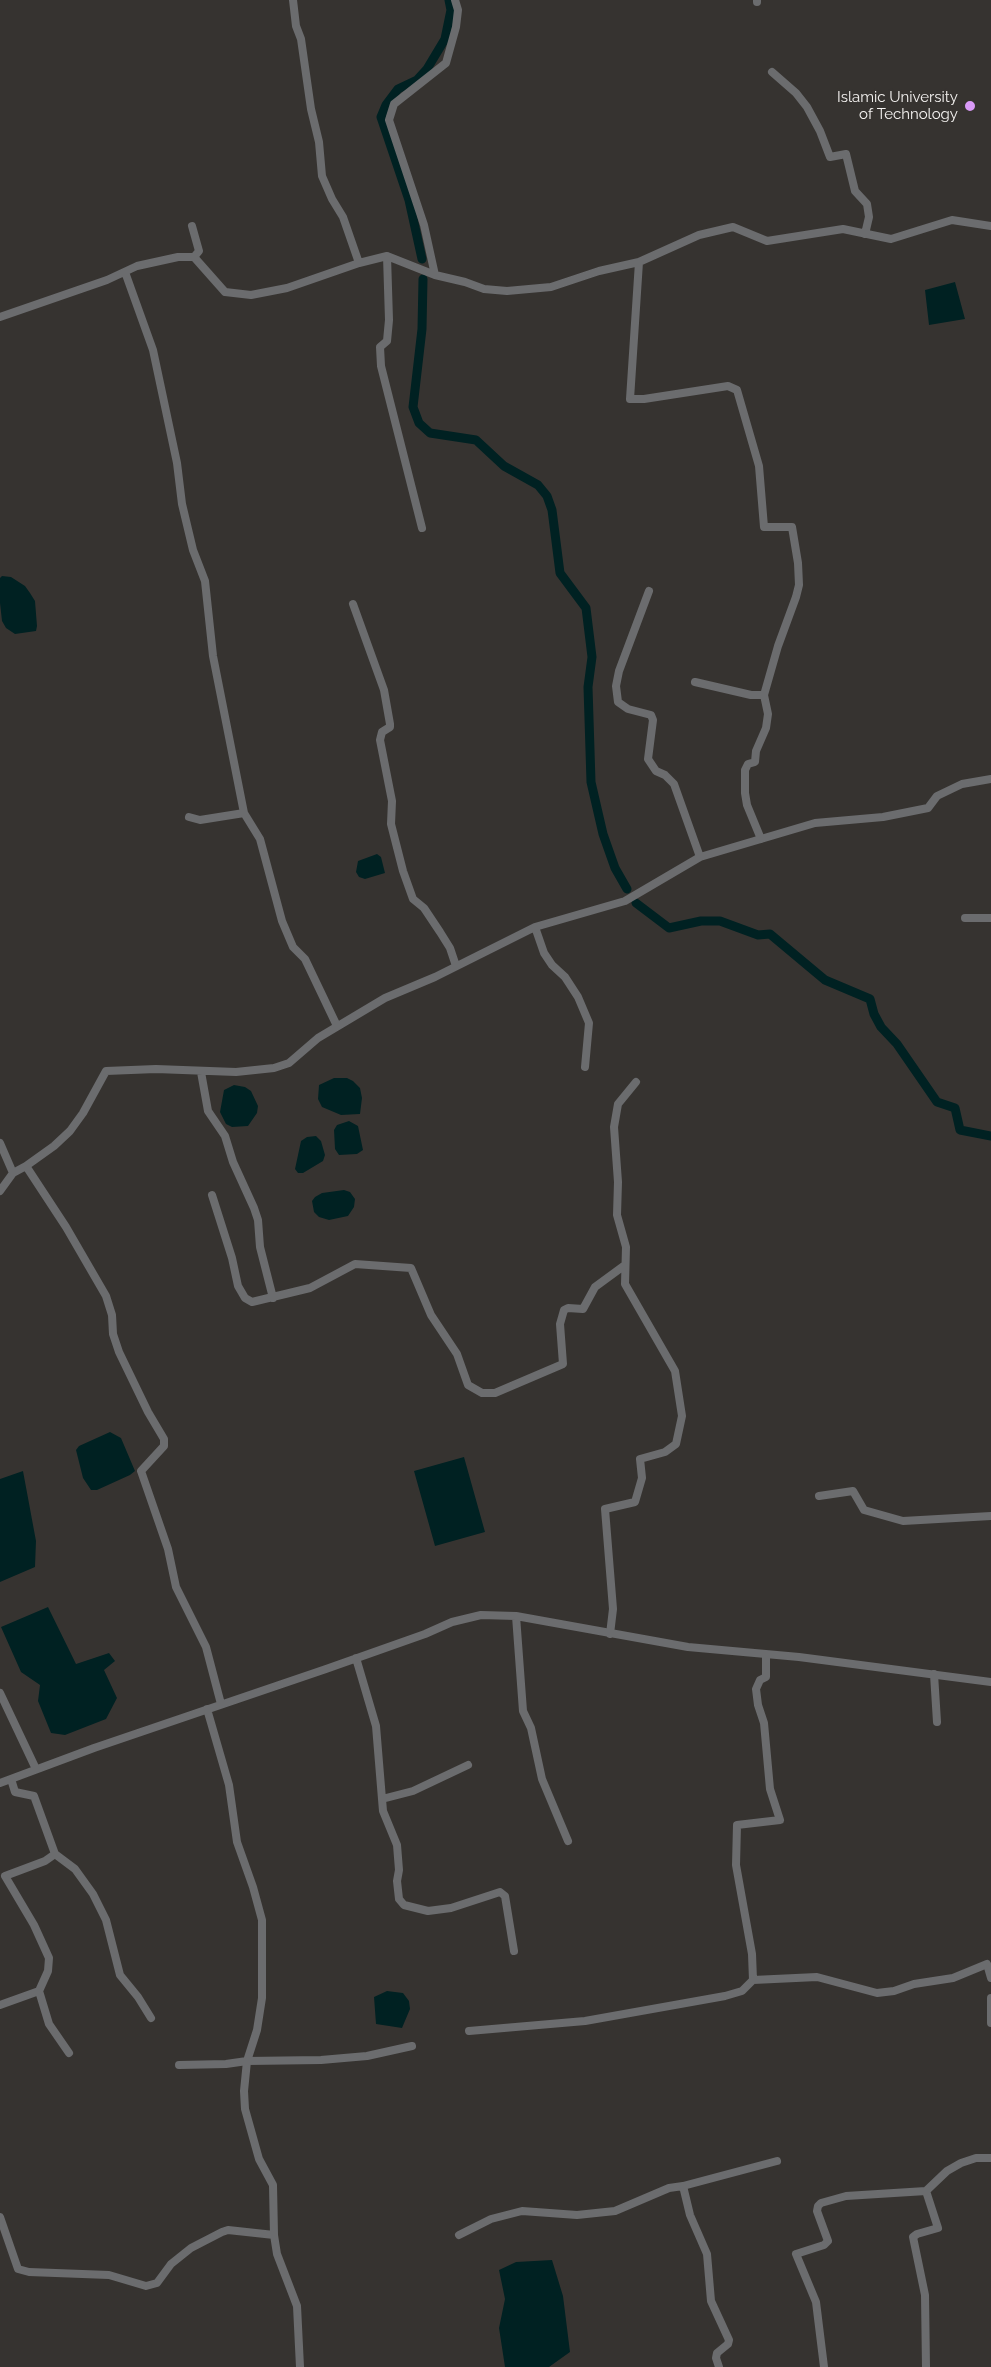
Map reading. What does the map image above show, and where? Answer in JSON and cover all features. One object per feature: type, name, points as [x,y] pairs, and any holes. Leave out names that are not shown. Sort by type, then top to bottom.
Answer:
[{"type":"street","points":[[292,0],[319,142],[322,176],[332,200],[343,217],[359,263]]},
{"type":"street","points":[[435,275],[424,225],[389,120],[394,104],[446,63],[456,27],[458,10],[456,0]]},
{"type":"street","points":[[772,72],[796,93],[807,108],[820,131],[830,157],[846,154],[855,192],[867,204],[869,217],[865,234]]},
{"type":"street","points":[[194,257],[225,292],[251,295],[287,288],[359,263],[387,256],[435,275],[484,289],[507,291],[550,287],[599,271],[639,262],[699,235],[733,226],[767,241],[843,229],[891,239],[952,220],[991,226]]},
{"type":"street","points":[[0,317],[56,299],[137,266],[178,257],[194,257],[200,251],[192,226]]},
{"type":"street","points":[[387,256],[389,320],[387,341],[380,347],[381,366],[422,528]]},
{"type":"street","points":[[639,262],[630,399],[644,399],[728,386],[737,390],[759,466],[764,527],[792,527],[799,585],[764,694],[768,714],[766,728],[756,751],[755,762],[748,764],[745,770],[744,793],[761,839]]},
{"type":"street","points":[[125,272],[153,350],[177,463],[182,504],[193,550],[205,581],[209,633],[244,813],[260,839],[282,921],[293,947],[305,958],[337,1026]]},
{"type":"street","points":[[649,591],[619,671],[616,686],[618,702],[628,709],[651,715],[653,720],[648,759],[656,771],[665,775],[674,784],[700,857]]},
{"type":"street","points":[[352,604],[386,701],[390,727],[382,732],[380,740],[392,801],[391,824],[403,871],[412,899],[424,908],[440,932],[450,948],[456,966]]},
{"type":"street","points":[[695,682],[751,695],[764,694]]},
{"type":"street","points":[[0,1191],[13,1173],[54,1146],[70,1131],[83,1113],[106,1071],[156,1069],[201,1072],[274,1068],[289,1063],[318,1038],[385,998],[435,977],[535,927],[625,901],[700,857],[815,823],[883,817],[928,808],[937,796],[962,784],[991,779]]},
{"type":"street","points":[[189,817],[208,819],[244,813]]},
{"type":"street","points":[[964,918],[991,918]]},
{"type":"street","points":[[535,927],[544,953],[552,965],[565,977],[578,997],[589,1023],[585,1067]]},
{"type":"street","points":[[201,1072],[208,1111],[225,1136],[233,1162],[258,1220],[260,1247],[273,1298]]},
{"type":"street","points":[[610,1634],[613,1609],[605,1509],[635,1502],[642,1478],[640,1459],[665,1452],[676,1444],[682,1416],[675,1371],[625,1284],[626,1247],[617,1215],[618,1182],[614,1128],[618,1104],[636,1082]]},
{"type":"street","points":[[0,1143],[13,1173]]},
{"type":"street","points":[[26,1166],[66,1227],[106,1296],[119,1352],[148,1412],[164,1439],[164,1446],[141,1471],[168,1549],[176,1587],[206,1647],[221,1704]]},
{"type":"street","points":[[212,1195],[232,1258],[238,1286],[245,1298],[252,1302],[310,1288],[355,1264],[411,1268],[431,1315],[457,1354],[468,1385],[482,1393],[495,1393],[563,1364],[560,1324],[564,1310],[584,1309],[595,1287],[625,1265]]},
{"type":"street","points":[[819,1496],[853,1491],[864,1510],[903,1521],[991,1516]]},
{"type":"street","points":[[0,1783],[452,1622],[481,1615],[516,1616],[688,1647],[766,1654],[991,1682]]},
{"type":"street","points":[[516,1616],[523,1711],[531,1728],[542,1779],[568,1841]]},
{"type":"street","points":[[753,1980],[752,1954],[736,1865],[737,1825],[780,1820],[770,1789],[764,1724],[756,1689],[760,1680],[766,1677],[766,1654]]},
{"type":"street","points":[[356,1658],[376,1726],[383,1811],[397,1845],[399,1899],[404,1905],[428,1911],[451,1908],[500,1892],[505,1896],[514,1951]]},
{"type":"street","points":[[934,1674],[937,1722]]},
{"type":"street","points":[[0,1693],[36,1769]]},
{"type":"street","points":[[207,1709],[229,1785],[237,1842],[262,1920],[261,1998],[256,2030],[247,2061],[245,2109],[259,2159],[273,2185],[274,2235],[277,2254],[297,2306],[300,2367]]},
{"type":"street","points":[[382,1799],[413,1791],[468,1765]]},
{"type":"street","points":[[11,1779],[15,1792],[34,1796],[54,1854],[75,1869],[93,1894],[106,1920],[120,1975],[151,2018]]},
{"type":"street","points":[[54,1854],[45,1861],[5,1876],[34,1925],[49,1958],[48,1971],[39,1991],[49,2024],[69,2053]]},
{"type":"street","points":[[469,2031],[585,2021],[725,1996],[742,1991],[753,1980],[817,1977],[877,1993],[953,1978],[989,1963],[991,1978]]},
{"type":"street","points":[[0,2005],[39,1991]]},
{"type":"street","points":[[991,1998],[991,2023]]},
{"type":"street","points":[[179,2065],[321,2060],[367,2056],[412,2046]]},
{"type":"street","points":[[824,2367],[816,2302],[796,2254],[824,2245],[828,2241],[817,2211],[818,2206],[821,2203],[846,2196],[926,2191],[947,2171],[961,2163],[976,2158],[991,2158]]},
{"type":"street","points":[[459,2235],[491,2219],[522,2211],[578,2215],[615,2211],[669,2188],[777,2161]]},
{"type":"street","points":[[683,2186],[690,2215],[707,2254],[711,2301],[729,2340],[728,2344],[717,2353],[719,2367]]},
{"type":"street","points":[[926,2191],[938,2226],[914,2237],[925,2295],[926,2367]]},
{"type":"street","points":[[0,2217],[18,2269],[29,2272],[110,2276],[146,2286],[156,2283],[171,2264],[191,2248],[222,2232],[228,2230],[274,2235]]},
{"type":"water","points":[[955,282],[965,319],[929,325],[925,290]]},
{"type":"water","points":[[2,576],[11,577],[25,586],[35,601],[36,631],[15,634],[6,628],[2,621],[0,603],[0,578]]},
{"type":"water","points":[[377,854],[381,857],[385,873],[365,879],[359,877],[356,872],[358,861]]},
{"type":"water","points":[[334,1078],[347,1078],[360,1088],[362,1098],[360,1114],[341,1115],[322,1107],[318,1099],[319,1085]]},
{"type":"water","points":[[234,1085],[251,1091],[258,1106],[257,1113],[248,1126],[232,1127],[226,1124],[220,1112],[224,1090]]},
{"type":"water","points":[[349,1121],[358,1126],[363,1150],[357,1154],[339,1155],[335,1149],[334,1130],[337,1125]]},
{"type":"water","points":[[316,1136],[321,1141],[325,1155],[323,1161],[303,1173],[298,1173],[295,1169],[301,1141],[307,1137]]},
{"type":"water","points":[[344,1190],[350,1192],[355,1199],[354,1207],[348,1216],[329,1220],[319,1217],[314,1212],[312,1201],[315,1197],[322,1193]]},
{"type":"water","points":[[110,1432],[121,1438],[135,1471],[97,1490],[91,1490],[83,1478],[76,1450],[79,1446]]},
{"type":"water","points":[[464,1457],[485,1532],[435,1546],[414,1471]]},
{"type":"water","points":[[23,1471],[36,1541],[35,1567],[0,1582],[0,1479]]},
{"type":"water","points":[[48,1607],[76,1664],[109,1653],[115,1661],[104,1670],[117,1698],[106,1719],[65,1735],[51,1733],[38,1701],[40,1685],[21,1672],[1,1627]]},
{"type":"water","points":[[387,1991],[403,1993],[409,2001],[410,2009],[402,2028],[376,2024],[374,1997]]},
{"type":"water","points":[[552,2260],[563,2296],[570,2352],[549,2367],[505,2367],[499,2328],[505,2299],[499,2270],[516,2262]]},
{"type":"waterway","points":[[422,259],[409,200],[381,117],[386,105],[398,89],[417,80],[427,69],[445,39],[451,10],[449,0]]},
{"type":"waterway","points":[[423,279],[422,329],[413,407],[419,423],[430,433],[476,440],[504,466],[538,485],[547,496],[552,510],[560,573],[586,608],[592,657],[588,687],[591,782],[603,834],[615,868],[627,889]]},
{"type":"waterway","points":[[636,903],[669,928],[701,921],[720,921],[758,935],[770,934],[825,980],[870,999],[881,1027],[897,1044],[937,1102],[955,1108],[960,1130],[991,1136]]},
{"type":"place","name":"Islamic University of Technology","points":[[970,106]]}]
